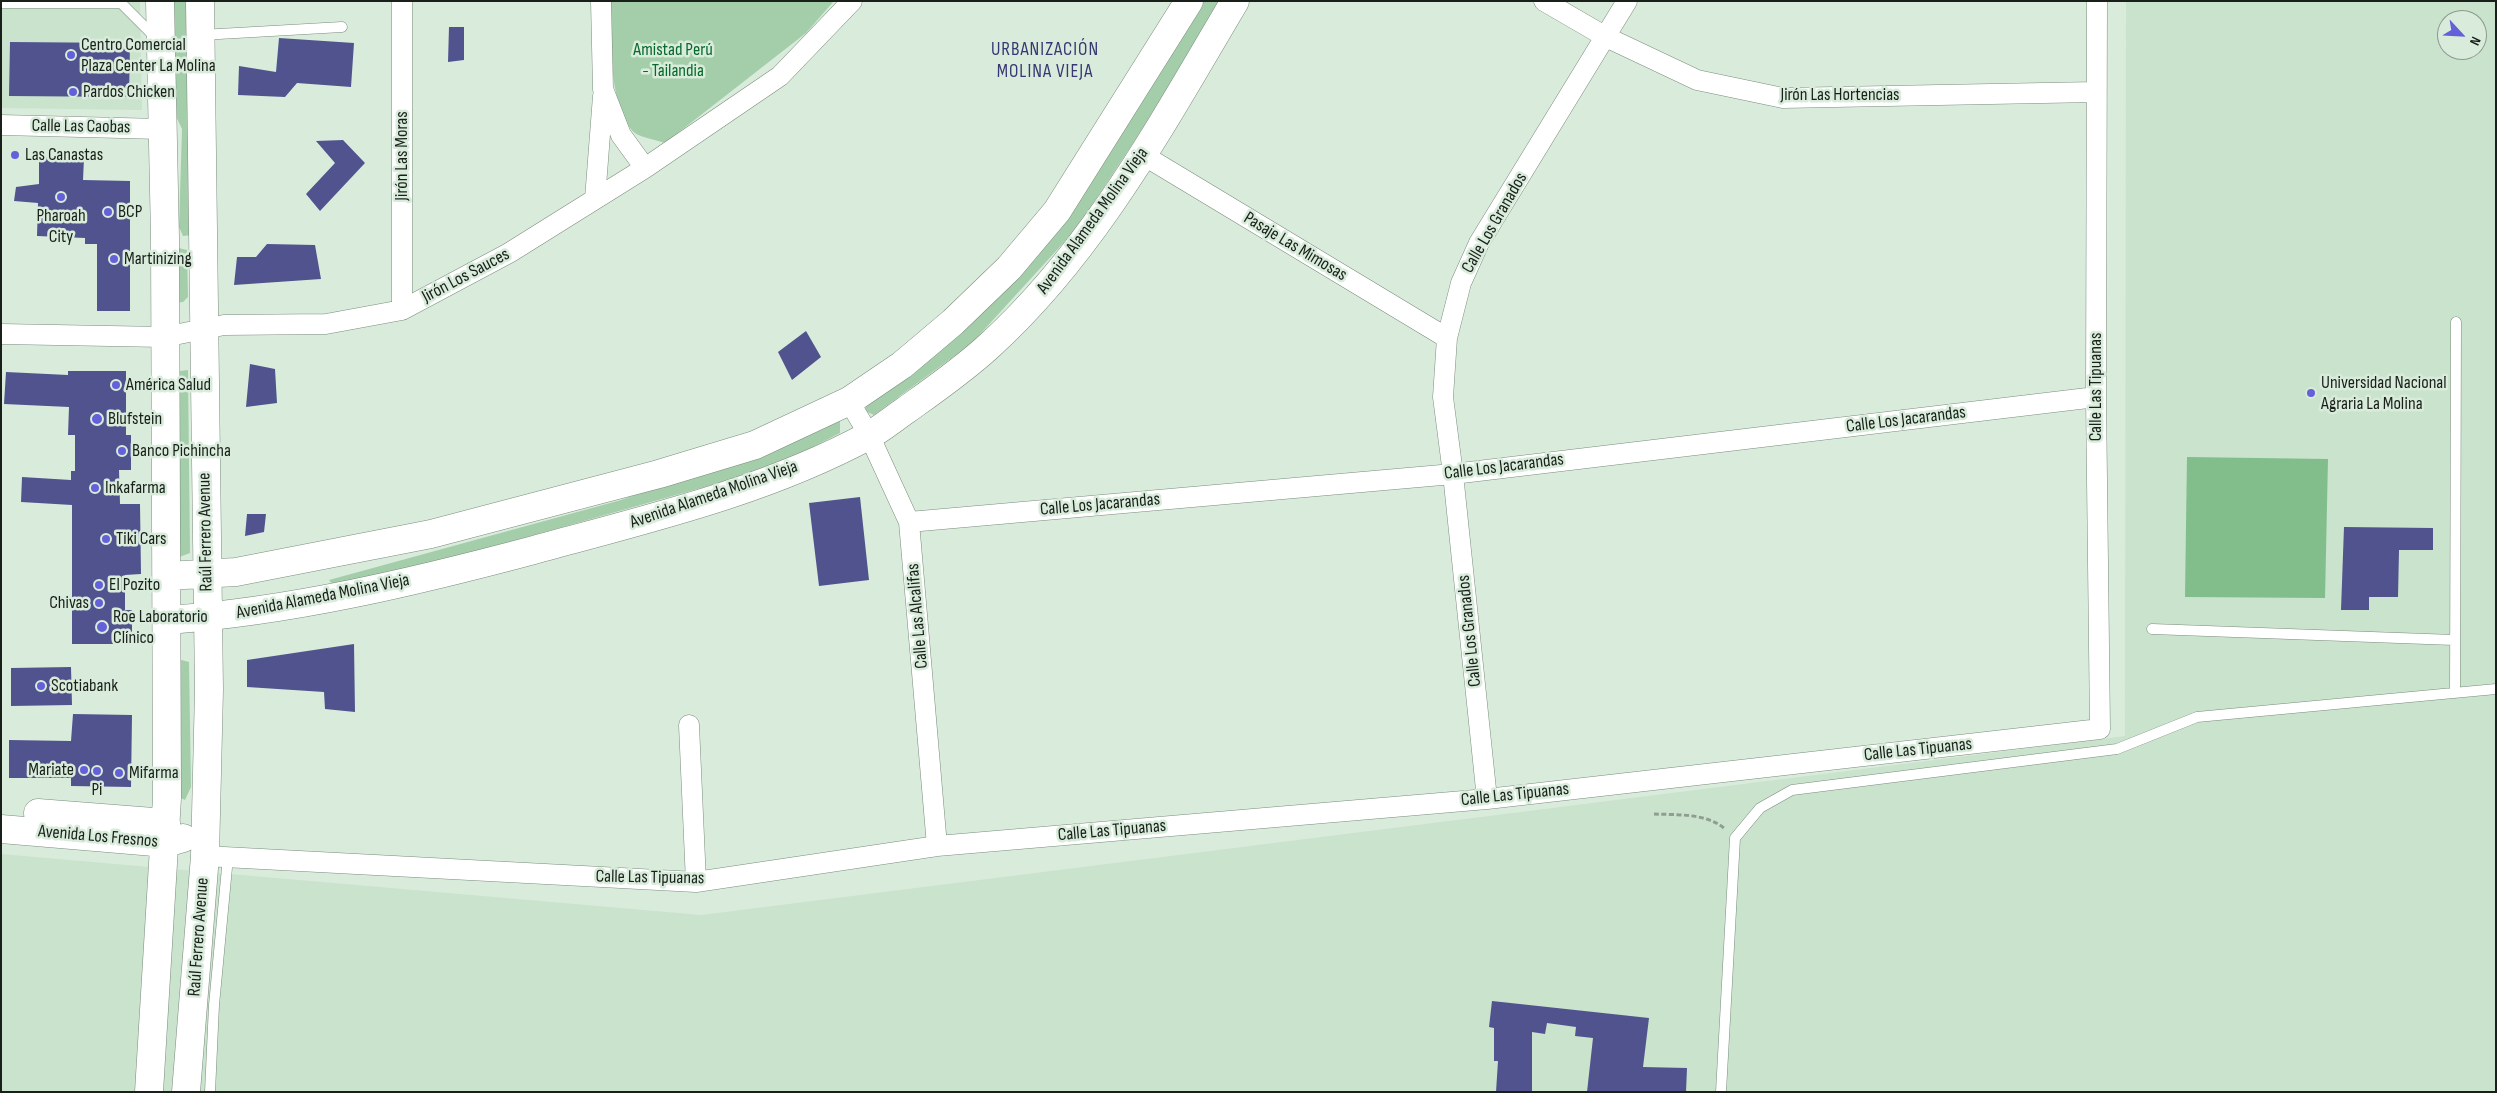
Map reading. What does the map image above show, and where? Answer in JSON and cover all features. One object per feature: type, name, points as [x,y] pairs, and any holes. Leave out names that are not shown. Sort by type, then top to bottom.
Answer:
[{"type":"main road","points":[[149,1092],[166,833],[168,672],[164,338],[165,238],[161,129],[160,1]]},
{"type":"main road","name":"Raúl Ferrero Avenue","points":[[186,1092],[216,857],[207,806],[209,690],[200,1]]},
{"type":"main road","name":"Avenida Alameda Molina Vieja","points":[[167,576],[206,575],[313,558],[431,534],[659,474],[756,445],[849,401],[902,365],[953,322],[1009,268],[1057,211],[1189,1]]},
{"type":"main road","name":"Avenida Alameda Molina Vieja","points":[[168,620],[236,614],[318,600],[438,575],[670,513],[769,480],[869,435],[928,395],[988,347],[1041,294],[1088,234],[1142,155],[1235,1]]},
{"type":"main road","points":[[165,238],[204,243]]},
{"type":"main road","points":[[313,558],[318,600]]},
{"type":"main road","points":[[168,672],[174,658],[181,652],[189,651],[202,662],[209,690]]},
{"type":"main road","name":"Avenida Los Fresnos","points":[[1,829],[166,833],[175,842],[190,833],[207,806]]},
{"type":"main road","points":[[1,810],[166,833]]},
{"type":"street","name":"Jirón Las Moras","points":[[402,1],[402,310]]},
{"type":"street","points":[[595,199],[603,89],[601,1]]},
{"type":"street","name":"Jirón Los Sauces","points":[[1,334],[164,338],[204,328],[240,324],[326,324],[402,310],[509,253],[645,168],[780,76],[852,1]]},
{"type":"street","name":"Jirón Las Hortencias","points":[[1544,1],[1606,37],[1697,80],[1782,98],[2095,92]]},
{"type":"street","name":"Calle Los Granados","points":[[1487,799],[1454,474],[1444,397],[1447,338],[1461,283],[1480,243],[1627,1]]},
{"type":"street","name":"Calle Las Tipuanas","points":[[216,857],[696,882],[937,846],[1487,799],[2100,729],[2096,397],[2095,92],[2097,1]]},
{"type":"street","points":[[603,89],[621,135],[645,168]]},
{"type":"street","name":"Calle Las Caobas","points":[[1,125],[161,129]]},
{"type":"street","name":"Pasaje Las Mimosas","points":[[1142,155],[1447,338]]},
{"type":"street","name":"Calle Los Jacarandas","points":[[910,522],[1454,474],[2096,397]]},
{"type":"street","name":"Calle Las Alcalifas","points":[[849,401],[869,435],[910,522],[937,846]]},
{"type":"street","points":[[689,726],[696,882]]},
{"type":"lane","points":[[1,3],[122,2],[160,42]]},
{"type":"lane","points":[[200,35],[342,27]]},
{"type":"lane","points":[[2455,693],[2456,322]]},
{"type":"lane","points":[[2152,630],[2454,640]]},
{"type":"lane","points":[[1721,1092],[1735,838],[1760,808],[1792,790],[2117,749],[2197,717],[2496,689]]},
{"type":"lane","points":[[210,1092],[214,1005],[216,857]]},
{"type":"path","points":[[1654,814],[1683,815],[1716,822],[1735,838]]},
{"type":"shaded area","name":"Centro Comercial Plaza Center La Molina","points":[[1,1],[140,1],[142,110],[1,108]]},
{"type":"shaded area","name":"Universidad Nacional Agraria La Molina","points":[[2126,1],[2496,1],[2496,1092],[1,1092],[1,854],[701,915],[2125,736]]},
{"type":"shaded area","points":[[2187,457],[2328,459],[2325,598],[2185,597]]},
{"type":"green space","points":[[169,1],[195,1],[193,235],[183,236],[179,227],[182,129],[169,102]]},
{"type":"green space","name":"Amistad Perú - Tailandia","points":[[610,1],[834,1],[806,33],[665,143],[645,138],[635,133],[626,122],[620,107],[615,90],[611,51]]},
{"type":"green space","points":[[1198,1],[1222,1],[1186,63],[1077,228],[972,343],[874,415],[865,411],[867,402],[966,324]]},
{"type":"green space","points":[[170,246],[187,250],[188,297],[183,302],[174,303]]},
{"type":"green space","points":[[177,353],[180,371],[188,370],[190,553],[177,558]]},
{"type":"green space","points":[[840,420],[840,433],[772,468],[360,584],[335,588],[329,580],[621,500]]},
{"type":"green space","points":[[178,659],[189,662],[191,787],[185,800],[174,795]]},
{"type":"building","points":[[449,27],[464,27],[464,60],[448,62]]},
{"type":"building","points":[[279,38],[354,43],[351,87],[297,83],[285,97],[238,95],[239,66],[276,72]]},
{"type":"building","points":[[10,42],[130,43],[129,97],[9,96]]},
{"type":"building","points":[[343,140],[365,163],[320,211],[306,194],[335,163],[316,141]]},
{"type":"building","points":[[39,157],[84,158],[83,180],[130,181],[130,311],[97,311],[97,244],[85,244],[85,238],[37,236],[38,203],[14,201],[16,187],[39,184]]},
{"type":"building","points":[[267,244],[315,245],[321,279],[234,285],[237,257],[256,257]]},
{"type":"building","points":[[806,331],[821,357],[792,380],[778,352]]},
{"type":"building","points":[[250,364],[275,369],[277,403],[246,407]]},
{"type":"building","points":[[68,371],[126,371],[126,435],[131,435],[131,470],[119,470],[120,504],[140,504],[141,574],[125,575],[125,610],[132,610],[132,644],[72,644],[72,505],[21,502],[22,477],[71,480],[71,471],[75,471],[75,435],[68,435],[69,407],[4,404],[6,372],[68,375]]},
{"type":"building","points":[[860,497],[869,580],[819,586],[809,503]]},
{"type":"building","points":[[247,514],[266,514],[264,532],[245,536]]},
{"type":"building","points":[[2344,527],[2433,528],[2433,550],[2399,550],[2398,597],[2369,597],[2369,610],[2341,610]]},
{"type":"building","points":[[354,644],[355,712],[325,709],[324,692],[247,687],[247,660]]},
{"type":"building","name":"Scotiabank","points":[[71,667],[72,705],[11,706],[11,668]]},
{"type":"building","points":[[73,714],[132,715],[131,787],[71,786],[71,778],[9,778],[9,740],[71,741]]},
{"type":"building","points":[[1492,1001],[1649,1018],[1643,1067],[1687,1068],[1686,1092],[1587,1092],[1593,1038],[1575,1036],[1576,1027],[1547,1023],[1545,1034],[1532,1032],[1532,1092],[1496,1092],[1498,1061],[1494,1061],[1494,1028],[1489,1027]]},
{"type":"place","name":"Centro Comercial Plaza Center La Molina","points":[[71,55]]},
{"type":"place","name":"Pardos Chicken","points":[[73,92]]},
{"type":"place","name":"Las Canastas","points":[[15,155]]},
{"type":"place","name":"Pharoah City","points":[[61,197]]},
{"type":"place","name":"BCP","points":[[108,212]]},
{"type":"place","name":"Martinizing","points":[[114,259]]},
{"type":"place","name":"América Salud","points":[[116,385]]},
{"type":"place","name":"Universidad Nacional Agraria La Molina","points":[[2311,393]]},
{"type":"place","name":"Blufstein","points":[[97,419]]},
{"type":"place","name":"Banco Pichincha","points":[[122,451]]},
{"type":"place","name":"Inkafarma","points":[[95,488]]},
{"type":"place","name":"Tiki Cars","points":[[106,539]]},
{"type":"place","name":"El Pozito","points":[[99,585]]},
{"type":"place","name":"Chivas","points":[[99,603]]},
{"type":"place","name":"Roe Laboratorio Clínico","points":[[102,627]]},
{"type":"place","name":"Scotiabank","points":[[41,686]]},
{"type":"place","name":"Mariate","points":[[84,770]]},
{"type":"place","name":"Pi","points":[[97,771]]},
{"type":"place","name":"Mifarma","points":[[119,773]]},
{"type":"district","name":"URBANIZACIÓN MOLINA VIEJA","points":[[1045,61]]}]
